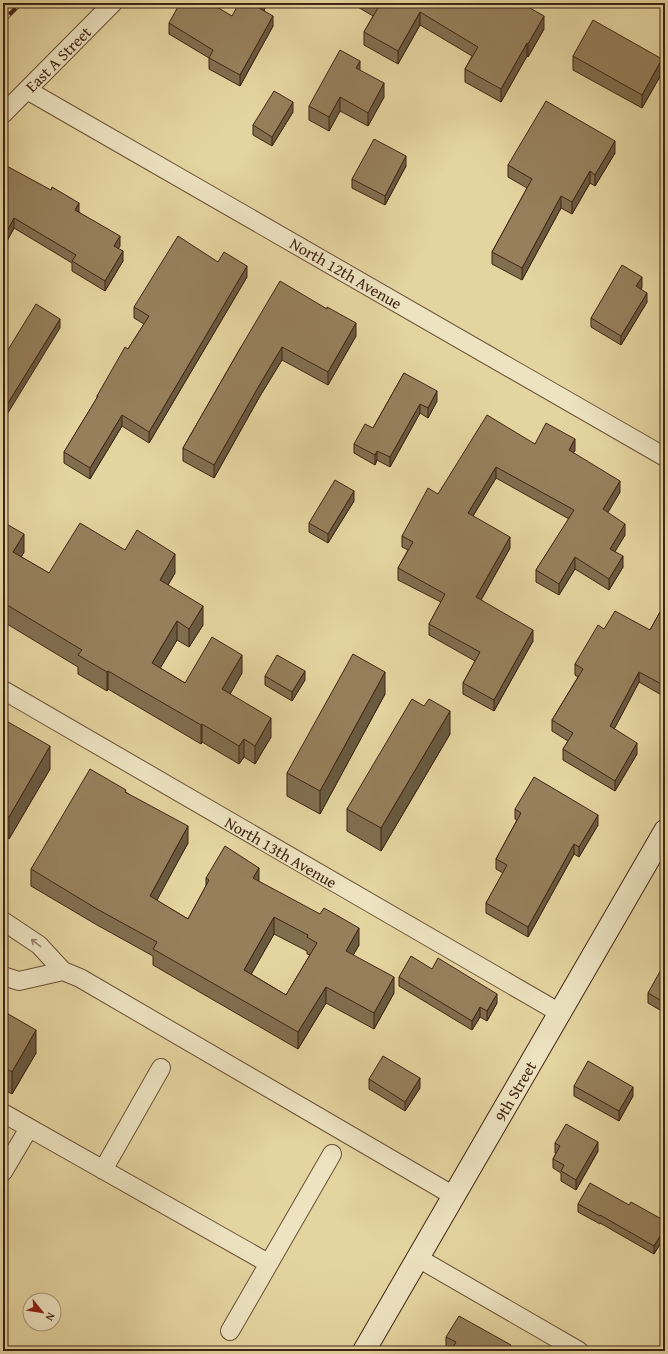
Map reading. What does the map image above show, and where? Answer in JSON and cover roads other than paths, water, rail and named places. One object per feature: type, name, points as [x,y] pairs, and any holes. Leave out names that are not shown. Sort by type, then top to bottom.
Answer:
[{"type":"street","name":"East A Street","points":[[3,114],[113,3]]},
{"type":"street","name":"North 12th Avenue","points":[[27,90],[665,456]]},
{"type":"street","name":"North 13th Avenue","points":[[3,690],[560,1013]]},
{"type":"street","name":"9th Street","points":[[364,1351],[665,831]]},
{"type":"street","points":[[4,923],[38,945],[63,971],[80,978],[454,1196]]},
{"type":"street","points":[[3,976],[19,981],[63,971]]},
{"type":"street","points":[[103,1170],[162,1068]]},
{"type":"street","points":[[3,1113],[268,1263]]},
{"type":"street","points":[[3,1172],[29,1128]]},
{"type":"street","points":[[230,1331],[332,1154]]},
{"type":"street","points":[[418,1258],[579,1351]]},
{"type":"railway","points":[[3,21],[21,3]]}]
